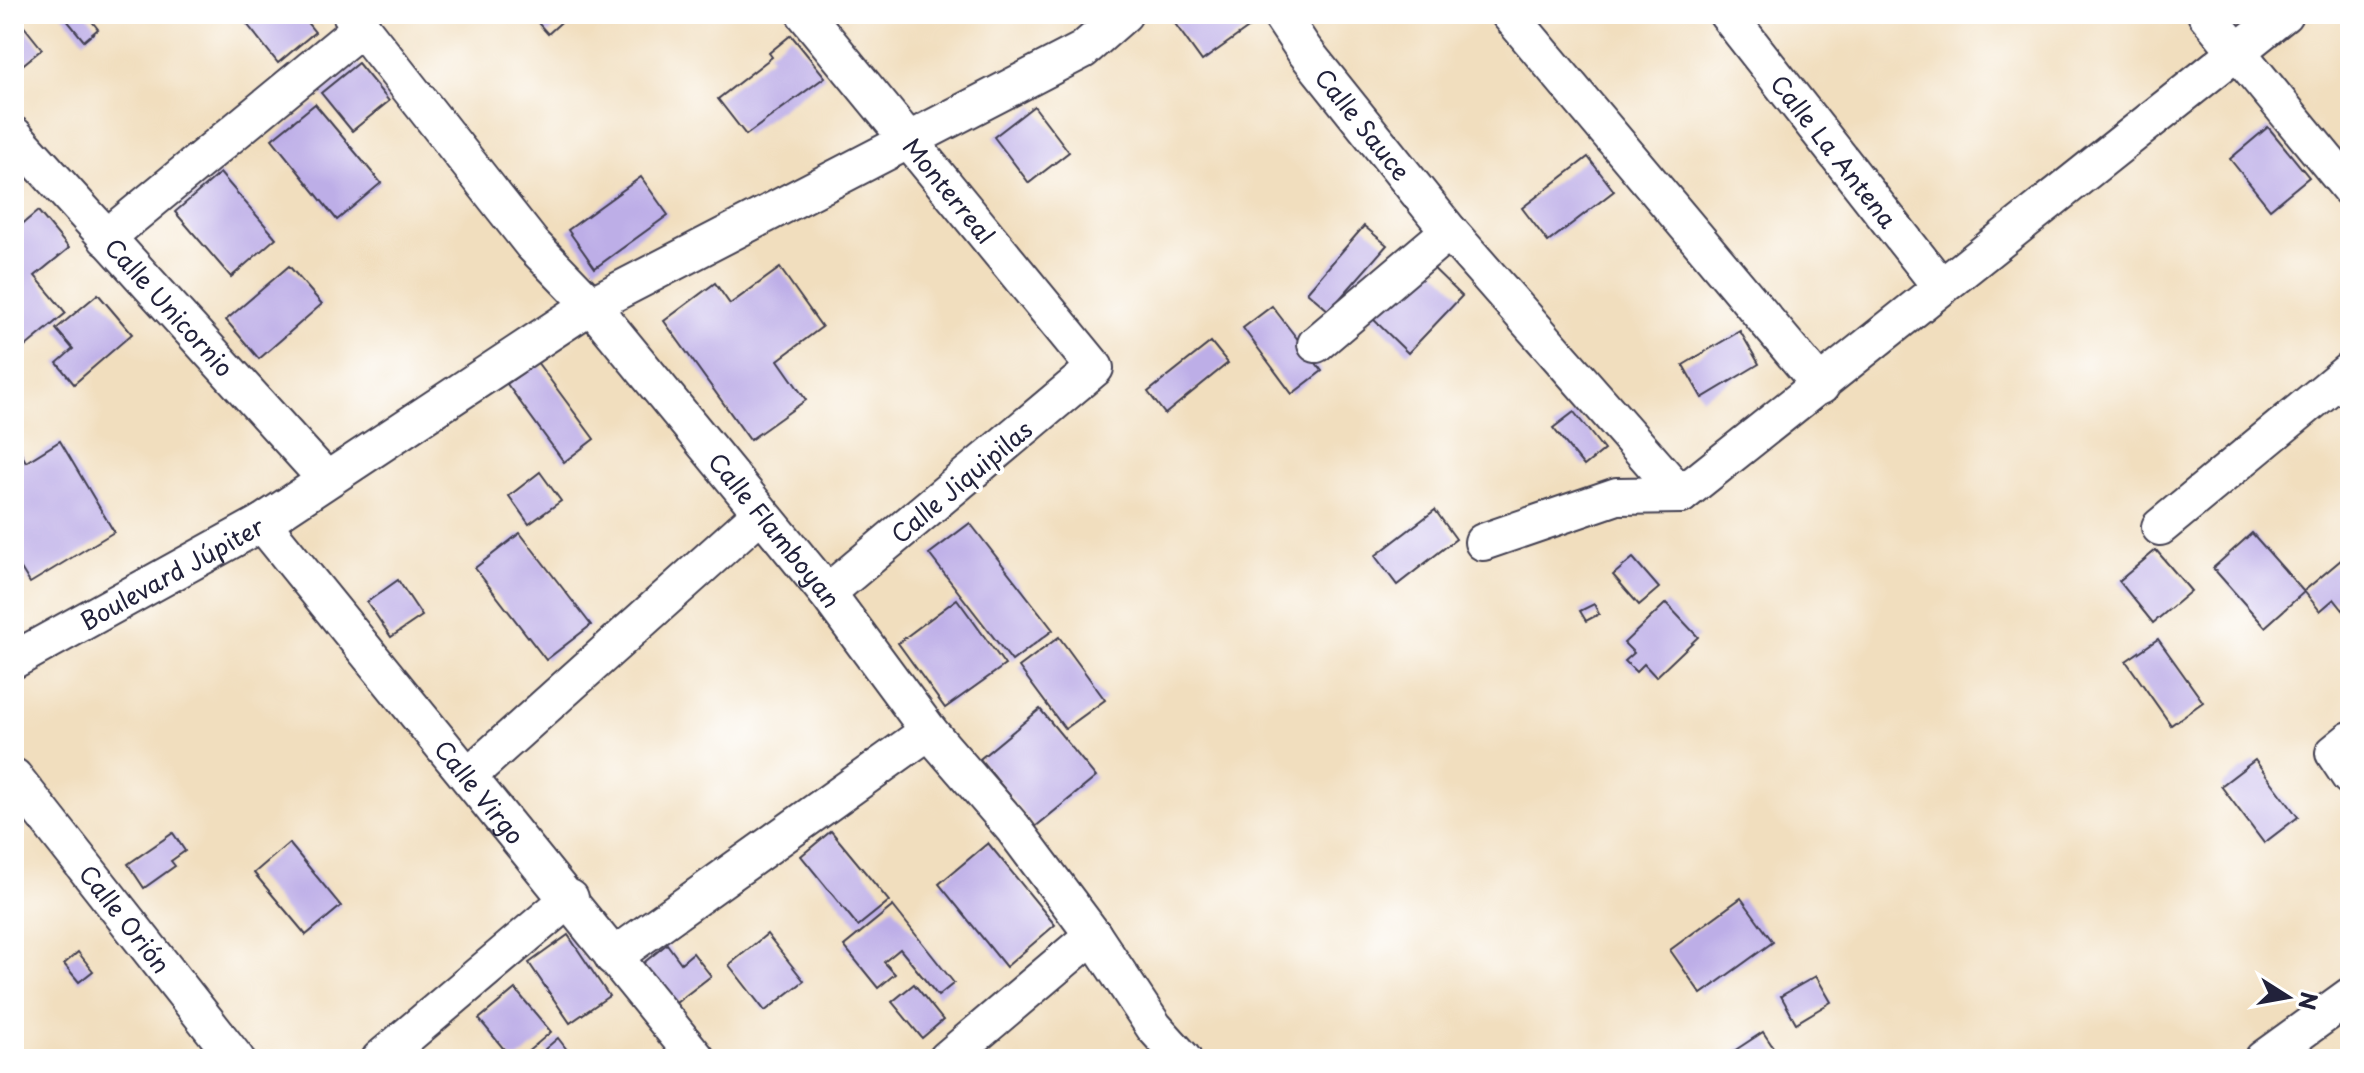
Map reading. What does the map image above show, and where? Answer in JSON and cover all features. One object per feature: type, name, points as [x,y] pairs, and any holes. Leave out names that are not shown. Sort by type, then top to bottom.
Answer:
[{"type":"street","name":"Monterreal","points":[[805,14],[1095,368]]},
{"type":"street","name":"Boulevard Júpiter","points":[[14,660],[262,523],[325,478],[591,305],[1083,50],[1124,14]]},
{"type":"street","name":"Calle Sauce","points":[[1280,14],[1304,50],[1449,231],[1681,495]]},
{"type":"street","points":[[1509,14],[1821,386]]},
{"type":"street","name":"Calle La Antena","points":[[1727,14],[1941,287]]},
{"type":"street","points":[[2206,14],[2350,189]]},
{"type":"street","points":[[1483,542],[1617,496],[1681,495],[2284,14]]},
{"type":"street","points":[[106,238],[357,21]]},
{"type":"street","name":"Calle Flamboyan","points":[[357,21],[532,244],[591,305],[827,593],[929,731],[1013,828],[1093,935],[1154,1027],[1183,1059]]},
{"type":"street","name":"Calle Unicornio","points":[[14,135],[325,478]]},
{"type":"street","points":[[1316,344],[1449,231]]},
{"type":"street","name":"Calle Jiquipilas","points":[[827,593],[1095,368]]},
{"type":"street","points":[[2160,527],[2350,370]]},
{"type":"street","points":[[469,775],[761,513]]},
{"type":"street","name":"Calle Virgo","points":[[262,523],[570,898],[613,957],[697,1059]]},
{"type":"street","points":[[613,957],[929,731]]},
{"type":"street","points":[[2350,740],[2334,753],[2350,777]]},
{"type":"street","name":"Calle Orión","points":[[14,777],[236,1059]]},
{"type":"street","points":[[380,1059],[570,898]]},
{"type":"street","points":[[947,1059],[1093,935]]},
{"type":"street","points":[[2263,1059],[2350,996]]},
{"type":"building","points":[[14,14],[42,49],[14,72]]},
{"type":"building","points":[[62,14],[86,14],[98,29],[84,41]]},
{"type":"building","points":[[239,14],[300,14],[315,32],[278,63]]},
{"type":"building","points":[[530,14],[570,14],[548,34]]},
{"type":"building","points":[[1168,14],[1264,14],[1265,16],[1202,61]]},
{"type":"building","points":[[791,35],[825,77],[746,135],[718,99],[772,57],[769,53]]},
{"type":"building","points":[[358,63],[389,101],[352,131],[321,93]]},
{"type":"building","points":[[315,104],[381,183],[337,220],[272,139]]},
{"type":"building","points":[[1034,106],[1069,152],[1029,183],[994,137]]},
{"type":"building","points":[[2268,127],[2309,177],[2270,209],[2230,159]]},
{"type":"building","points":[[1588,157],[1614,191],[1548,242],[1522,208]]},
{"type":"building","points":[[220,173],[276,238],[231,277],[175,212]]},
{"type":"building","points":[[641,177],[668,215],[595,268],[568,230]]},
{"type":"building","points":[[38,211],[69,248],[35,276],[66,313],[14,356],[14,231]]},
{"type":"building","points":[[1364,226],[1387,245],[1329,311],[1307,292]]},
{"type":"building","points":[[1422,257],[1462,296],[1408,353],[1368,314]]},
{"type":"building","points":[[289,266],[322,304],[259,359],[226,320]]},
{"type":"building","points":[[780,268],[822,327],[778,360],[806,400],[750,440],[664,321],[715,283],[730,304]]},
{"type":"building","points":[[98,294],[132,334],[74,384],[57,363],[73,349],[56,329]]},
{"type":"building","points":[[1272,306],[1322,371],[1292,394],[1243,328]]},
{"type":"building","points":[[1740,331],[1759,364],[1702,398],[1683,365]]},
{"type":"building","points":[[1211,342],[1228,363],[1165,414],[1148,392]]},
{"type":"building","points":[[537,362],[594,439],[564,462],[507,384]]},
{"type":"building","points":[[1574,412],[1604,450],[1584,466],[1553,428]]},
{"type":"building","points":[[60,441],[114,532],[30,583],[14,557],[14,451],[18,448],[26,462]]},
{"type":"building","points":[[540,472],[561,501],[529,524],[509,496]]},
{"type":"building","points":[[1435,510],[1456,539],[1397,585],[1375,556]]},
{"type":"building","points":[[970,523],[1053,630],[1012,661],[929,554]]},
{"type":"building","points":[[520,533],[591,625],[546,660],[475,568]]},
{"type":"building","points":[[2252,533],[2304,592],[2265,627],[2213,568]]},
{"type":"building","points":[[2156,550],[2191,591],[2153,623],[2119,581]]},
{"type":"building","points":[[2348,554],[2350,619],[2334,599],[2320,611],[2304,591]]},
{"type":"building","points":[[1633,558],[1659,588],[1639,605],[1613,575]]},
{"type":"building","points":[[398,580],[422,616],[391,637],[367,602]]},
{"type":"building","points":[[957,599],[1005,665],[945,708],[898,643]]},
{"type":"building","points":[[1666,603],[1698,637],[1656,677],[1644,664],[1636,672],[1625,661],[1634,653],[1624,643]]},
{"type":"building","points":[[1594,604],[1599,614],[1586,621],[1580,611]]},
{"type":"building","points":[[1059,637],[1105,700],[1065,729],[1019,667]]},
{"type":"building","points":[[2158,639],[2203,702],[2171,725],[2126,661]]},
{"type":"building","points":[[1040,709],[1096,777],[1035,827],[980,759]]},
{"type":"building","points":[[2255,760],[2298,817],[2264,843],[2221,786]]},
{"type":"building","points":[[831,831],[889,901],[858,926],[801,856]]},
{"type":"building","points":[[173,833],[185,851],[171,861],[175,866],[144,888],[128,864]]},
{"type":"building","points":[[289,843],[341,906],[306,935],[254,873]]},
{"type":"building","points":[[988,843],[1055,925],[1006,967],[939,884]]},
{"type":"building","points":[[1741,898],[1773,942],[1701,994],[1670,950]]},
{"type":"building","points":[[893,906],[954,983],[938,996],[900,949],[884,962],[895,974],[878,988],[844,946]]},
{"type":"building","points":[[767,934],[804,981],[765,1011],[729,965]]},
{"type":"building","points":[[568,935],[609,996],[570,1023],[529,963]]},
{"type":"building","points":[[667,944],[681,963],[693,953],[711,976],[672,1006],[641,965]]},
{"type":"building","points":[[78,952],[93,971],[79,982],[64,964]]},
{"type":"building","points":[[1816,976],[1831,1002],[1796,1023],[1781,996]]},
{"type":"building","points":[[914,984],[943,1020],[922,1038],[892,1002]]},
{"type":"building","points":[[515,989],[551,1032],[519,1059],[512,1059],[479,1019]]},
{"type":"building","points":[[1763,1032],[1781,1059],[1739,1059],[1734,1051]]},
{"type":"building","points":[[558,1038],[574,1059],[545,1059],[550,1055],[545,1049]]}]
